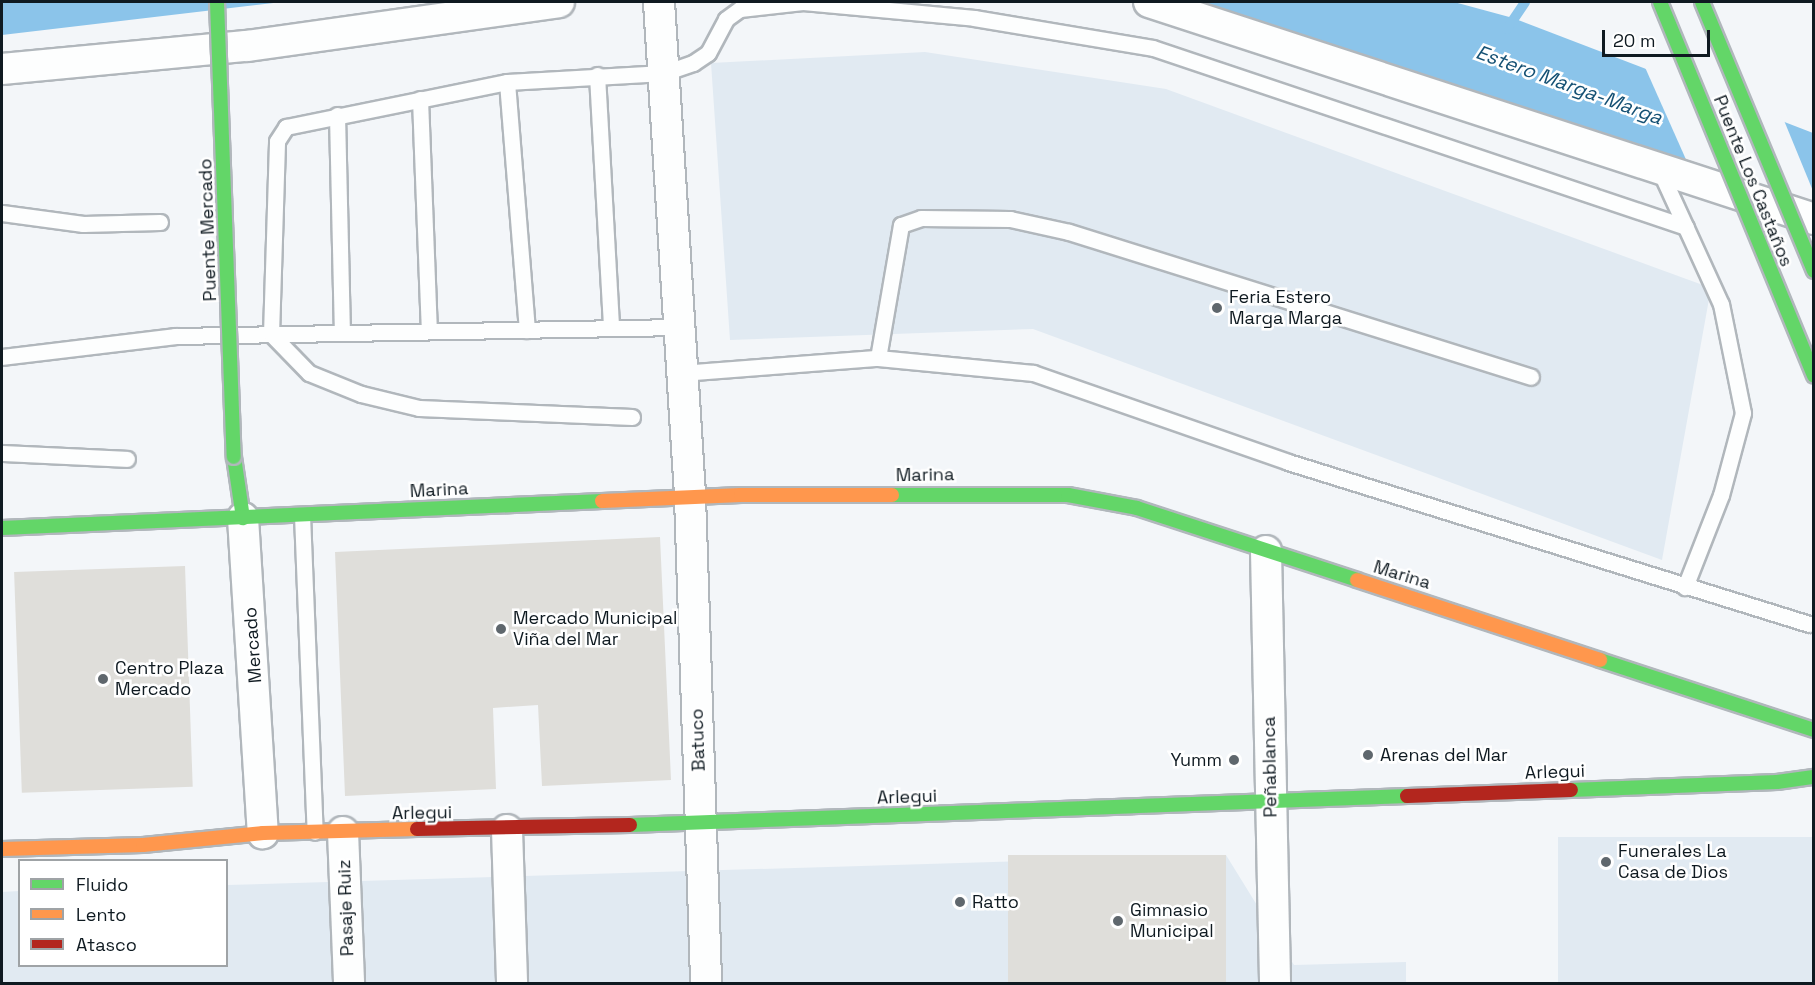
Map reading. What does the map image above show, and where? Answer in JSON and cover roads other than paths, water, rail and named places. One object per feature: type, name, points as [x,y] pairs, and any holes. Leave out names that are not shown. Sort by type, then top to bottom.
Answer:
[{"type":"main road","name":"Puente Mercado","points":[[217,2],[234,457]]},
{"type":"main road","name":"Puente Los Castaños","points":[[1660,2],[1814,375]]},
{"type":"main road","name":"Puente Los Castaños","points":[[1702,2],[1814,272]]},
{"type":"main road","name":"Mercado","points":[[234,457],[243,518]]},
{"type":"main road","name":"Marina","points":[[2,528],[690,497],[1068,495],[1137,508],[1814,730]]},
{"type":"main road","name":"Arlegui","points":[[2,849],[143,845],[263,833],[507,830],[701,823],[1777,782],[1814,777]]},
{"type":"street","points":[[2,69],[247,46],[559,2]]},
{"type":"street","name":"Batuco","points":[[659,2],[690,497],[706,984]]},
{"type":"street","points":[[1149,2],[1660,171],[1814,219]]},
{"type":"street","name":"Mercado","points":[[243,518],[263,833]]},
{"type":"street","name":"Peñablanca","points":[[1266,551],[1275,984]]},
{"type":"street","points":[[507,830],[512,984]]},
{"type":"street","name":"Pasaje Ruiz","points":[[329,832],[349,984]]},
{"type":"lane","points":[[632,417],[418,408],[361,394],[309,373],[271,334],[277,141],[286,127],[507,82],[597,75],[664,73],[708,54],[726,19],[740,9],[802,2],[975,18],[1154,48],[1686,227]]},
{"type":"lane","points":[[597,75],[611,328]]},
{"type":"lane","points":[[507,82],[527,330]]},
{"type":"lane","points":[[420,99],[429,331]]},
{"type":"lane","points":[[337,115],[342,333]]},
{"type":"lane","points":[[1660,171],[1721,304],[1743,413],[1721,495],[1685,587]]},
{"type":"lane","points":[[2,213],[83,224],[160,222]]},
{"type":"lane","points":[[878,358],[901,225],[921,218],[1011,219],[1078,235],[1531,377]]},
{"type":"lane","points":[[2,357],[175,336],[680,327]]},
{"type":"lane","points":[[681,373],[878,358],[1033,373],[1288,462],[1809,624]]},
{"type":"lane","points":[[2,453],[127,459]]},
{"type":"lane","points":[[302,515],[329,832]]},
{"type":"water","points":[[2,2],[282,2],[2,35]]},
{"type":"water","name":"Estero Marga-Marga","points":[[1187,2],[1454,2],[1513,18],[1813,133],[1813,205]]},
{"type":"waterway","points":[[1507,29],[1525,2]]},
{"type":"place","name":"Feria Estero Marga Marga","points":[[1217,308]]},
{"type":"place","name":"Mercado Municipal Viña del Mar","points":[[501,629]]},
{"type":"place","name":"Centro Plaza Mercado","points":[[103,679]]},
{"type":"place","name":"Arenas del Mar","points":[[1368,755]]},
{"type":"place","name":"Yumm","points":[[1234,760]]},
{"type":"place","name":"Funerales La Casa de Dios","points":[[1606,862]]},
{"type":"place","name":"Ratto","points":[[960,902]]},
{"type":"place","name":"Gimnasio Municipal","points":[[1118,921]]}]
